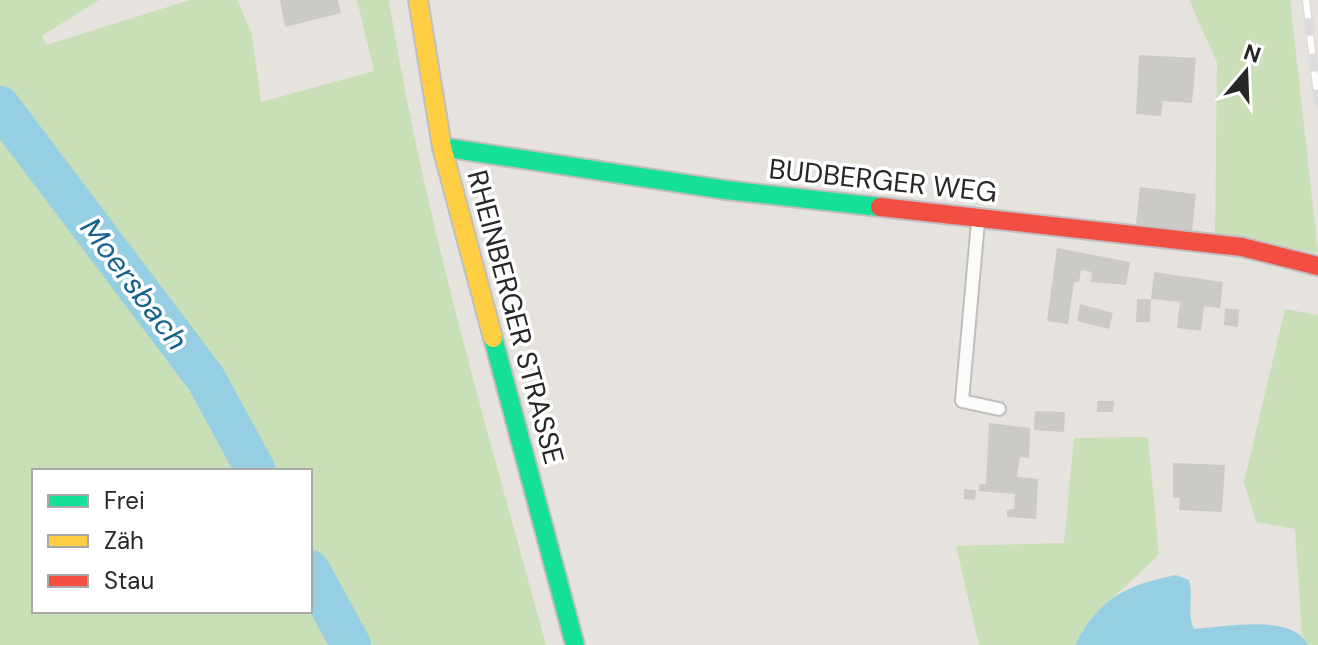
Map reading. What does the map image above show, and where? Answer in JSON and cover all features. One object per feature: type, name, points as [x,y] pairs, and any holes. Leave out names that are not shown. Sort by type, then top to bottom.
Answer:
[{"type":"street","name":"RHEINBERGER STRASSE","points":[[418,0],[442,147],[575,645]]},
{"type":"street","name":"BUDBERGER WEG","points":[[442,147],[726,190],[1242,247],[1318,266]]},
{"type":"lane","points":[[978,219],[962,401],[999,409]]},
{"type":"green space","points":[[0,0],[99,0],[42,36],[46,45],[190,0],[237,0],[252,34],[261,102],[374,71],[357,0],[389,0],[403,82],[439,244],[546,645],[0,645]]},
{"type":"green space","points":[[1189,0],[1290,0],[1318,253],[1215,234],[1217,62]]},
{"type":"green space","points":[[1285,309],[1318,315],[1318,645],[1308,645],[1302,634],[1295,529],[1256,522],[1244,482]]},
{"type":"green space","points":[[1148,437],[1159,554],[1102,608],[1075,645],[979,645],[956,546],[1064,543],[1074,438]]},
{"type":"water","points":[[1176,575],[1189,580],[1194,629],[1273,625],[1300,635],[1308,645],[1075,645],[1094,616],[1116,596],[1142,584]]},
{"type":"building","points":[[280,0],[338,0],[341,13],[285,27]]},
{"type":"building","points":[[1139,55],[1196,58],[1192,103],[1163,101],[1161,116],[1136,114]]},
{"type":"building","points":[[1140,187],[1196,194],[1192,231],[1136,224]]},
{"type":"building","points":[[1057,248],[1130,262],[1126,285],[1091,282],[1092,272],[1081,270],[1079,282],[1074,282],[1068,324],[1047,321]]},
{"type":"building","points":[[1154,272],[1223,282],[1220,308],[1204,306],[1201,331],[1177,328],[1180,302],[1151,299]]},
{"type":"building","points":[[1137,299],[1151,299],[1150,322],[1136,322]]},
{"type":"building","points":[[1080,304],[1113,313],[1109,329],[1077,321]]},
{"type":"building","points":[[1225,308],[1239,310],[1238,327],[1224,325]]},
{"type":"building","points":[[1097,401],[1114,401],[1113,412],[1097,412]]},
{"type":"building","points":[[1035,411],[1065,412],[1064,432],[1034,430]]},
{"type":"building","points":[[989,423],[1030,428],[1029,458],[1020,457],[1017,477],[1038,479],[1036,519],[1007,517],[1007,510],[1014,509],[1015,494],[979,491],[979,484],[986,484]]},
{"type":"building","points":[[1173,463],[1225,465],[1222,512],[1179,510],[1180,498],[1173,498]]},
{"type":"building","points":[[964,489],[976,490],[975,500],[964,499]]},
{"type":"waterway","name":"Moersbach","points":[[0,106],[206,379],[255,469]]},
{"type":"waterway","name":"Moersbach","points":[[312,574],[351,645]]},
{"type":"railway","points":[[1306,0],[1318,103]]},
{"type":"traffic: fast","points":[[442,147],[726,190],[880,207]]},
{"type":"traffic: fast","points":[[493,338],[575,645]]},
{"type":"traffic: slow","points":[[418,0],[442,147],[493,338]]},
{"type":"traffic: jam","points":[[880,207],[1242,247],[1318,266]]}]
